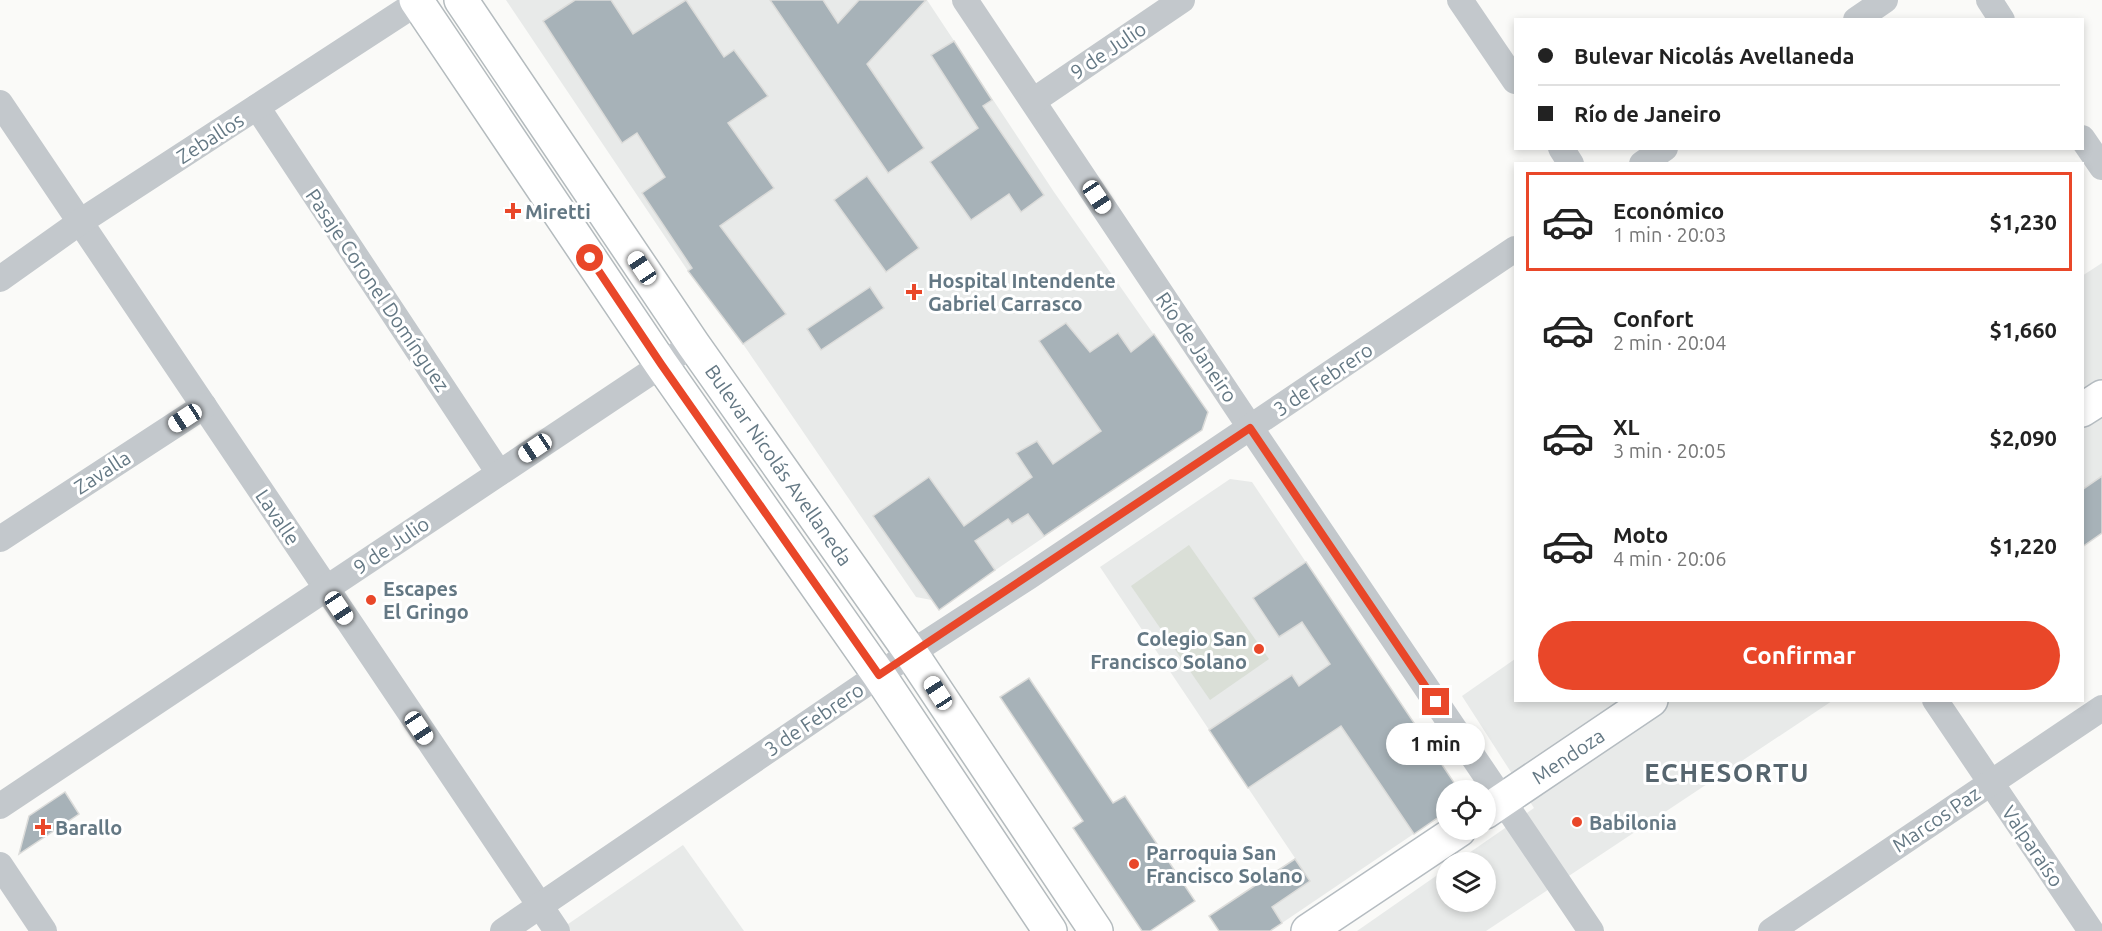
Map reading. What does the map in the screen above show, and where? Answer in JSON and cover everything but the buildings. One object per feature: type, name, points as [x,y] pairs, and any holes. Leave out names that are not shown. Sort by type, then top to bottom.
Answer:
[{"type":"main road","name":"Bulevar Nicolás Avellaneda","points":[[461,0],[693,344],[911,653],[1096,931]]},
{"type":"main road","name":"Bulevar Nicolás Avellaneda","points":[[418,1],[661,364],[879,675],[1050,931]]},
{"type":"main road","points":[[2084,409],[2102,396]]},
{"type":"main road","name":"Mendoza","points":[[1496,805],[1648,702]]},
{"type":"main road","points":[[1308,931],[1444,840]]},
{"type":"street","name":"Río de Janeiro","points":[[965,0],[1250,428],[1477,780]]},
{"type":"street","name":"9 de Julio","points":[[1033,101],[1182,0]]},
{"type":"street","points":[[1460,0],[1514,80]]},
{"type":"street","points":[[1859,18],[1885,0]]},
{"type":"street","points":[[1989,0],[2001,18]]},
{"type":"street","name":"Zeballos","points":[[0,279],[80,222],[418,1]]},
{"type":"street","name":"Lavalle","points":[[0,103],[557,931]]},
{"type":"street","name":"Pasaje Coronel Domínguez","points":[[257,107],[499,472]]},
{"type":"street","points":[[2084,141],[2102,167]]},
{"type":"street","points":[[1645,162],[1662,150]]},
{"type":"street","name":"3 de Febrero","points":[[504,931],[911,653],[1514,250]]},
{"type":"street","name":"9 de Julio","points":[[0,806],[693,344]]},
{"type":"street","name":"Zavalla","points":[[0,539],[204,406]]},
{"type":"street","name":"Valparaíso","points":[[1936,702],[2091,931]]},
{"type":"street","name":"Marcos Paz","points":[[1771,931],[2102,708]]},
{"type":"street","name":"Río de Janeiro","points":[[1496,809],[1591,931]]},
{"type":"street","points":[[0,865],[44,931]]},
{"type":"shaded area","name":"Hospital Intendente Gabriel Carrasco","points":[[506,0],[927,0],[1054,192],[1208,412],[1202,430],[947,603],[916,597],[743,344],[688,271]]},
{"type":"shaded area","points":[[2102,263],[2102,533],[2084,542],[2084,275]]},
{"type":"shaded area","name":"Colegio San Francisco Solano","points":[[1230,479],[1252,482],[1452,780],[1436,780],[1436,819],[1282,923],[1271,907],[1236,931],[1219,931],[1209,916],[1295,858],[1100,567]]},
{"type":"shaded area","points":[[1189,545],[1269,659],[1210,700],[1131,586]]},
{"type":"shaded area","points":[[1514,660],[1514,702],[1830,702],[1486,931],[1357,931],[1436,876],[1436,912],[1496,912],[1496,852],[1470,852],[1488,840],[1496,840],[1496,834],[1534,808],[1462,696]]},
{"type":"shaded area","points":[[683,845],[744,931],[558,931]]},
{"type":"place","name":"Miretti","points":[[513,211]]},
{"type":"place","name":"Hospital Intendente Gabriel Carrasco","points":[[914,292]]},
{"type":"place","name":"Escapes El Gringo","points":[[371,600]]},
{"type":"place","name":"Colegio San Francisco Solano","points":[[1259,649]]},
{"type":"place","name":"Babilonia","points":[[1577,822]]},
{"type":"place","name":"Barallo","points":[[43,827]]},
{"type":"place","name":"Parroquia San Francisco Solano","points":[[1134,864]]},
{"type":"district","name":"ECHESORTU","points":[[1727,772]]},
{"type":"route","points":[[590,258],[661,364],[879,675],[1250,428],[1436,702]]}]
